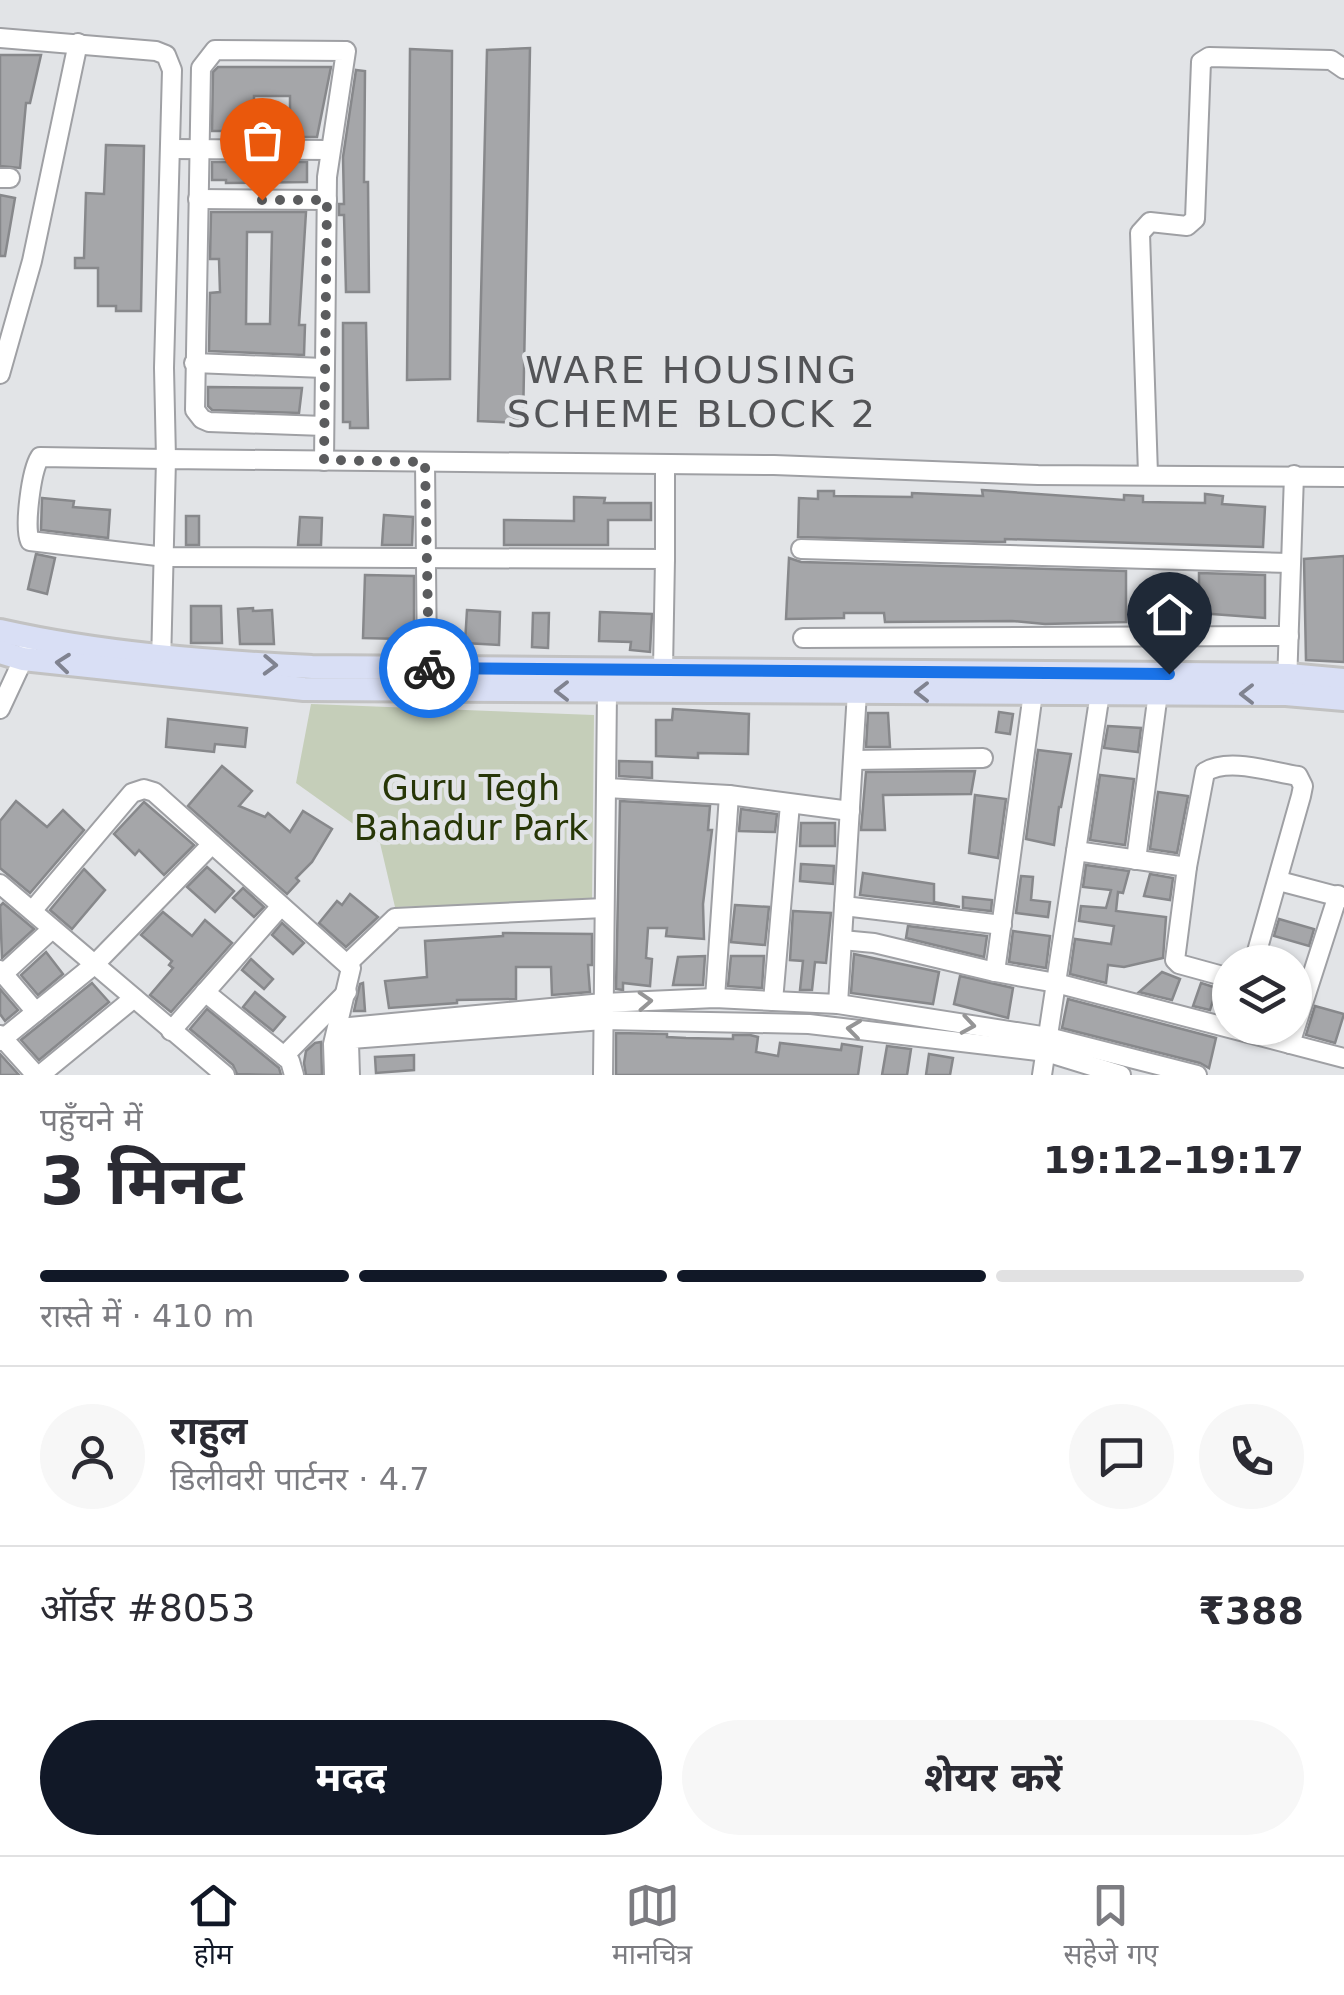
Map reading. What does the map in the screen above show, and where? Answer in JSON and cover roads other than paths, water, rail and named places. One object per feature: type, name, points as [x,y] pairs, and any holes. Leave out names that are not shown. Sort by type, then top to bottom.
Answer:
[{"type":"main road","points":[[0,631],[19,650],[161,665],[304,690],[608,691],[859,682],[932,671],[1287,685],[1344,699]]},
{"type":"main road","points":[[161,665],[663,669],[1033,693],[1158,694],[1344,680]]},
{"type":"street","points":[[0,38],[166,54],[172,70],[161,665]]},
{"type":"street","points":[[0,374],[32,260],[78,43]]},
{"type":"street","points":[[324,426],[209,422],[195,410],[201,68],[215,50],[346,51],[330,150],[327,200],[324,460]]},
{"type":"street","points":[[1148,474],[1140,233],[1144,224],[1150,222],[1188,226],[1195,219],[1201,62],[1209,57],[1331,60],[1344,70]]},
{"type":"street","points":[[170,149],[330,150]]},
{"type":"street","points":[[198,200],[327,200]]},
{"type":"street","points":[[194,363],[324,368]]},
{"type":"street","points":[[664,559],[165,557],[30,541],[27,531],[34,468],[40,458],[665,464],[1038,475],[1344,476]]},
{"type":"street","points":[[425,462],[428,668]]},
{"type":"street","points":[[663,669],[665,464]]},
{"type":"street","points":[[1287,685],[1294,475]]},
{"type":"street","points":[[801,549],[1290,563]]},
{"type":"street","points":[[803,638],[1288,636]]},
{"type":"street","points":[[838,1004],[861,638]]},
{"type":"street","points":[[930,638],[932,671]]},
{"type":"street","points":[[0,709],[19,650]]},
{"type":"street","points":[[603,1075],[608,691]]},
{"type":"street","points":[[995,972],[1033,693]]},
{"type":"street","points":[[1042,1075],[1100,693]]},
{"type":"street","points":[[1136,860],[1158,694]]},
{"type":"street","points":[[853,760],[983,758]]},
{"type":"street","points":[[1212,973],[1175,960],[1187,867],[1206,772],[1215,766],[1298,776],[1303,786],[1259,945]]},
{"type":"street","points":[[607,788],[729,795],[850,811]]},
{"type":"street","points":[[32,911],[138,790],[154,792],[347,964],[351,973],[345,1034],[350,1075]]},
{"type":"street","points":[[715,998],[729,795]]},
{"type":"street","points":[[774,1000],[790,804]]},
{"type":"street","points":[[134,998],[38,1075],[1,1038],[94,965],[212,844]]},
{"type":"street","points":[[1076,851],[1187,867]]},
{"type":"street","points":[[1279,881],[1341,897],[1312,981]]},
{"type":"street","points":[[3,892],[32,911],[225,1075]]},
{"type":"street","points":[[170,1031],[281,906]]},
{"type":"street","points":[[844,906],[1002,926]]},
{"type":"street","points":[[347,964],[395,918],[604,908]]},
{"type":"street","points":[[36,1012],[1,972],[52,929]]},
{"type":"street","points":[[842,940],[874,943],[1056,983],[1212,1024]]},
{"type":"street","points":[[205,992],[293,1064],[294,1075]]},
{"type":"street","points":[[284,1056],[347,992]]},
{"type":"street","points":[[334,1075],[333,1044],[345,1034],[375,1035],[715,998],[838,1004],[1197,1075]]},
{"type":"street","points":[[603,1012],[809,1024],[1047,1045],[1121,1075]]},
{"type":"street","points":[[1294,1045],[1344,1058]]},
{"type":"district","name":"WARE HOUSING SCHEME BLOCK 2","points":[[692,392]]},
{"type":"park label","name":"Guru Tegh Bahadur Park","points":[[471,808]]}]
